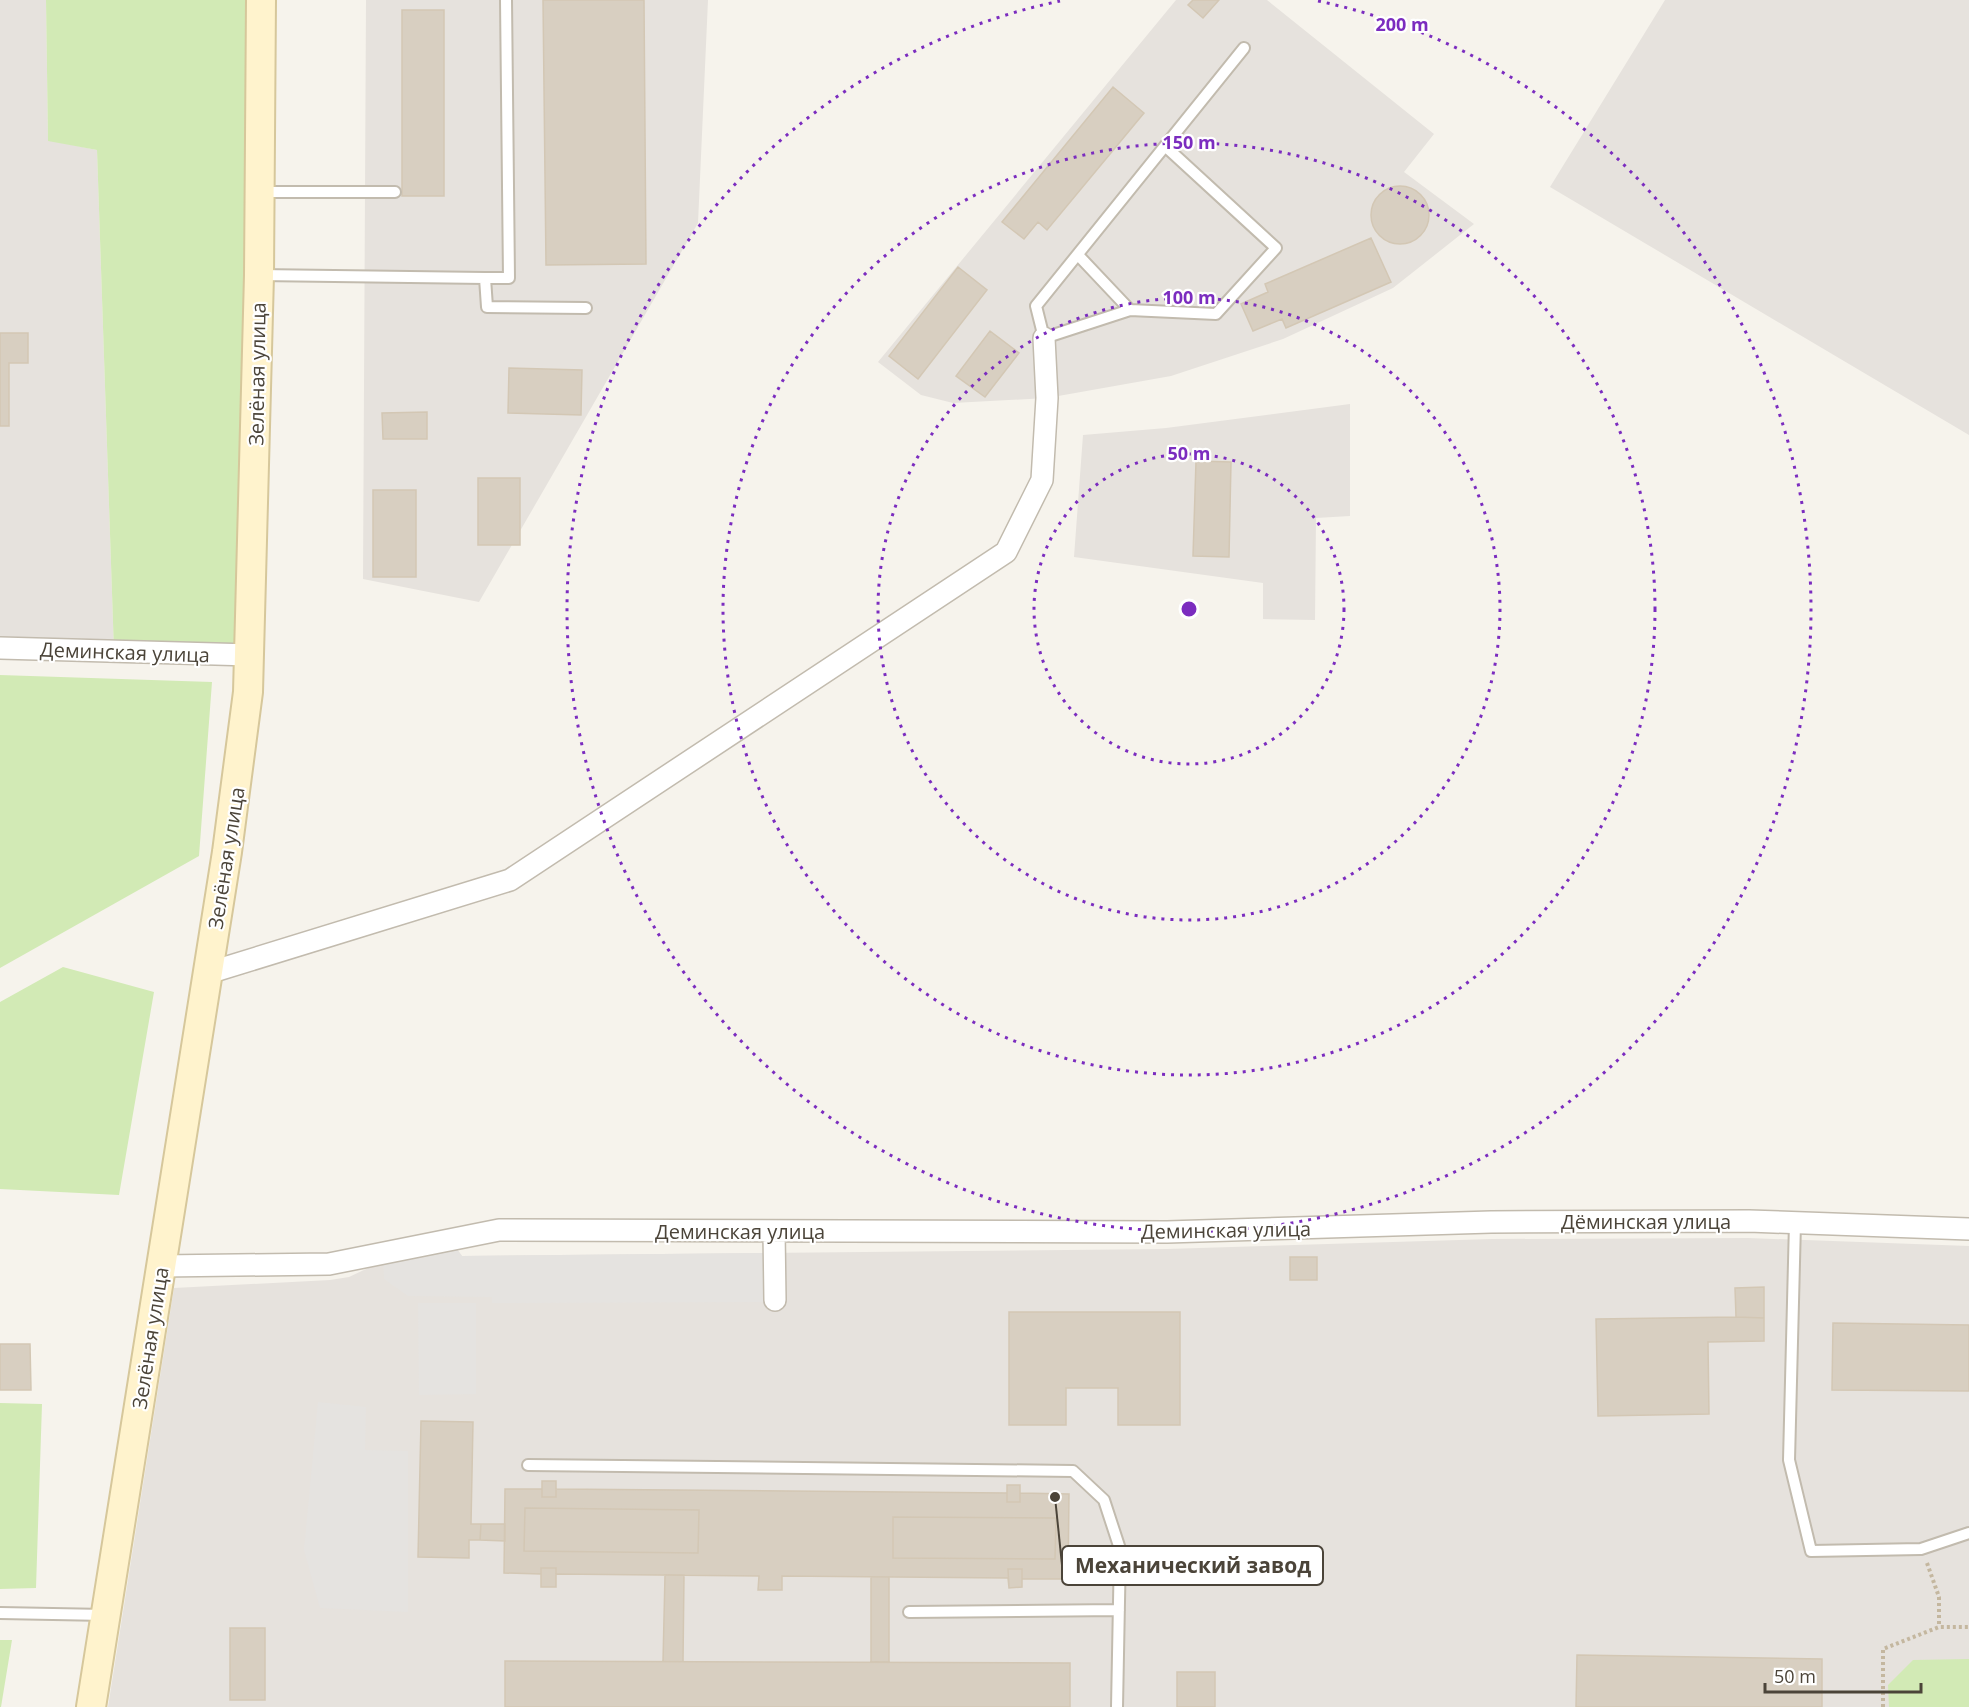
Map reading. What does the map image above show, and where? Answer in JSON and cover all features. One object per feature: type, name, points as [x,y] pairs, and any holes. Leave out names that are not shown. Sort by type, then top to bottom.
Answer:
[{"type":"street","name":"Зелёная улица","points":[[92,1707],[208,973],[240,761],[251,655],[259,275],[261,0]]},
{"type":"street","points":[[208,973],[510,880],[1006,552],[1042,480],[1047,398],[1044,338]]},
{"type":"street","name":"Деминская улица","points":[[0,648],[251,655]]},
{"type":"street","name":"Дёминская улица","points":[[1323,1227],[1503,1222],[1795,1223],[1969,1229]]},
{"type":"street","name":"Деминская улица","points":[[161,1266],[329,1264],[499,1230],[1167,1232],[1323,1227]]},
{"type":"street","points":[[774,1231],[770,1275],[775,1300]]},
{"type":"lane","points":[[259,275],[509,278],[506,0]]},
{"type":"lane","points":[[1165,146],[1276,248],[1216,314],[1130,310],[1044,338],[1036,306],[1244,48]]},
{"type":"lane","points":[[259,192],[395,192]]},
{"type":"lane","points":[[1078,255],[1130,310]]},
{"type":"lane","points":[[485,278],[487,307],[586,308]]},
{"type":"lane","points":[[1795,1223],[1789,1460],[1811,1551],[1921,1548],[1969,1533]]},
{"type":"lane","points":[[528,1465],[1073,1471],[1104,1500],[1120,1549],[1117,1707]]},
{"type":"lane","points":[[909,1612],[1119,1610]]},
{"type":"lane","points":[[0,1613],[106,1615]]},
{"type":"path","points":[[1921,1548],[1939,1597],[1939,1627]]},
{"type":"path","points":[[1882,1707],[1882,1649],[1939,1627],[1969,1627]]},
{"type":"shaded area","points":[[0,0],[46,0],[48,140],[97,150],[114,652],[0,648]]},
{"type":"shaded area","points":[[366,0],[708,0],[698,223],[479,602],[363,579]]},
{"type":"shaded area","points":[[1176,0],[1267,0],[1434,134],[1404,172],[1474,224],[1393,288],[1283,339],[1171,376],[1047,398],[953,403],[921,395],[878,362]]},
{"type":"shaded area","points":[[1665,0],[1969,0],[1969,435],[1550,187]]},
{"type":"shaded area","points":[[1350,404],[1350,516],[1316,518],[1315,620],[1263,619],[1263,583],[1074,557],[1083,435],[1166,428]]},
{"type":"shaded area","points":[[1748,1238],[1969,1246],[1969,1707],[108,1707],[174,1288],[330,1280],[349,1277],[383,1261],[456,1248],[462,1256],[1167,1249],[1492,1239]]},
{"type":"shaded area","points":[[456,1248],[462,1256],[764,1253],[765,1302],[492,1303],[492,1297],[408,1296],[384,1279],[383,1261]]},
{"type":"shaded area","points":[[418,1303],[476,1303],[476,1394],[419,1395]]},
{"type":"shaded area","points":[[318,1402],[366,1407],[365,1450],[408,1451],[408,1612],[320,1608],[304,1550]]},
{"type":"green space","points":[[46,0],[261,0],[251,655],[114,652],[97,150],[48,141]]},
{"type":"green space","points":[[0,675],[212,682],[199,856],[0,968]]},
{"type":"green space","points":[[63,967],[154,992],[119,1195],[0,1189],[0,1002]]},
{"type":"green space","points":[[0,1403],[42,1404],[36,1588],[0,1589]]},
{"type":"green space","points":[[0,1640],[12,1640],[1,1707],[0,1707]]},
{"type":"green space","points":[[1969,1659],[1969,1707],[1889,1707],[1888,1685],[1913,1660]]},
{"type":"building","points":[[543,0],[644,0],[646,264],[546,265]]},
{"type":"building","points":[[1193,0],[1219,0],[1203,18],[1188,5]]},
{"type":"building","points":[[402,10],[444,10],[444,196],[402,196]]},
{"type":"building","points":[[1113,87],[1144,113],[1047,230],[1038,222],[1024,239],[1002,222]]},
{"type":"building","points":[[1400,186],[1411,188],[1424,199],[1429,215],[1427,226],[1416,239],[1400,244],[1389,242],[1376,231],[1371,215],[1373,204],[1384,191]]},
{"type":"building","points":[[1371,238],[1391,282],[1286,328],[1282,319],[1253,331],[1241,304],[1268,292],[1265,284]]},
{"type":"building","points":[[958,267],[987,290],[918,379],[889,356]]},
{"type":"building","points":[[990,331],[1019,353],[985,397],[956,376]]},
{"type":"building","points":[[0,333],[28,333],[28,363],[9,363],[9,426],[0,426]]},
{"type":"building","points":[[509,368],[582,370],[581,415],[508,413]]},
{"type":"building","points":[[427,412],[427,439],[383,439],[382,413]]},
{"type":"building","points":[[1196,461],[1231,462],[1229,557],[1193,556]]},
{"type":"building","points":[[478,478],[520,478],[520,545],[478,545]]},
{"type":"building","points":[[373,490],[416,490],[416,577],[373,577]]},
{"type":"building","points":[[1290,1257],[1317,1257],[1317,1280],[1290,1280]]},
{"type":"building","points":[[1764,1287],[1764,1318],[1736,1317],[1735,1288]]},
{"type":"building","points":[[1009,1312],[1180,1312],[1180,1425],[1118,1425],[1118,1388],[1066,1388],[1066,1425],[1009,1425]]},
{"type":"building","points":[[1764,1318],[1764,1341],[1708,1342],[1709,1414],[1598,1416],[1596,1319]]},
{"type":"building","points":[[1833,1323],[1969,1325],[1969,1391],[1832,1390]]},
{"type":"building","points":[[0,1344],[30,1344],[31,1390],[0,1390]]},
{"type":"building","points":[[421,1421],[473,1422],[471,1524],[481,1524],[480,1540],[469,1540],[469,1558],[418,1557]]},
{"type":"building","points":[[542,1481],[556,1481],[556,1489],[1007,1493],[1007,1485],[1020,1485],[1020,1493],[1069,1494],[1068,1579],[1022,1579],[1022,1587],[1009,1588],[1008,1578],[782,1576],[782,1590],[758,1590],[759,1576],[556,1574],[556,1587],[541,1587],[541,1574],[504,1573],[505,1489],[542,1489]]},
{"type":"building","points":[[542,1481],[556,1481],[556,1497],[542,1497]]},
{"type":"building","points":[[1007,1485],[1020,1485],[1020,1502],[1007,1502]]},
{"type":"building","points":[[525,1508],[699,1510],[698,1553],[524,1551]]},
{"type":"building","points":[[893,1517],[1056,1518],[1055,1559],[893,1558]]},
{"type":"building","points":[[481,1524],[505,1524],[505,1541],[480,1540]]},
{"type":"building","points":[[541,1568],[556,1568],[556,1587],[541,1587]]},
{"type":"building","points":[[1008,1569],[1022,1569],[1022,1587],[1009,1588]]},
{"type":"building","points":[[665,1575],[684,1575],[683,1662],[663,1662]]},
{"type":"building","points":[[871,1577],[889,1577],[889,1662],[871,1662]]},
{"type":"building","points":[[230,1628],[265,1628],[265,1700],[230,1700]]},
{"type":"building","points":[[1577,1655],[1822,1659],[1822,1707],[1576,1707]]},
{"type":"building","points":[[505,1661],[1070,1663],[1070,1707],[505,1707]]},
{"type":"building","points":[[1177,1672],[1215,1672],[1215,1707],[1177,1707]]},
{"type":"place","name":"Механический завод","points":[[1055,1497]]}]
